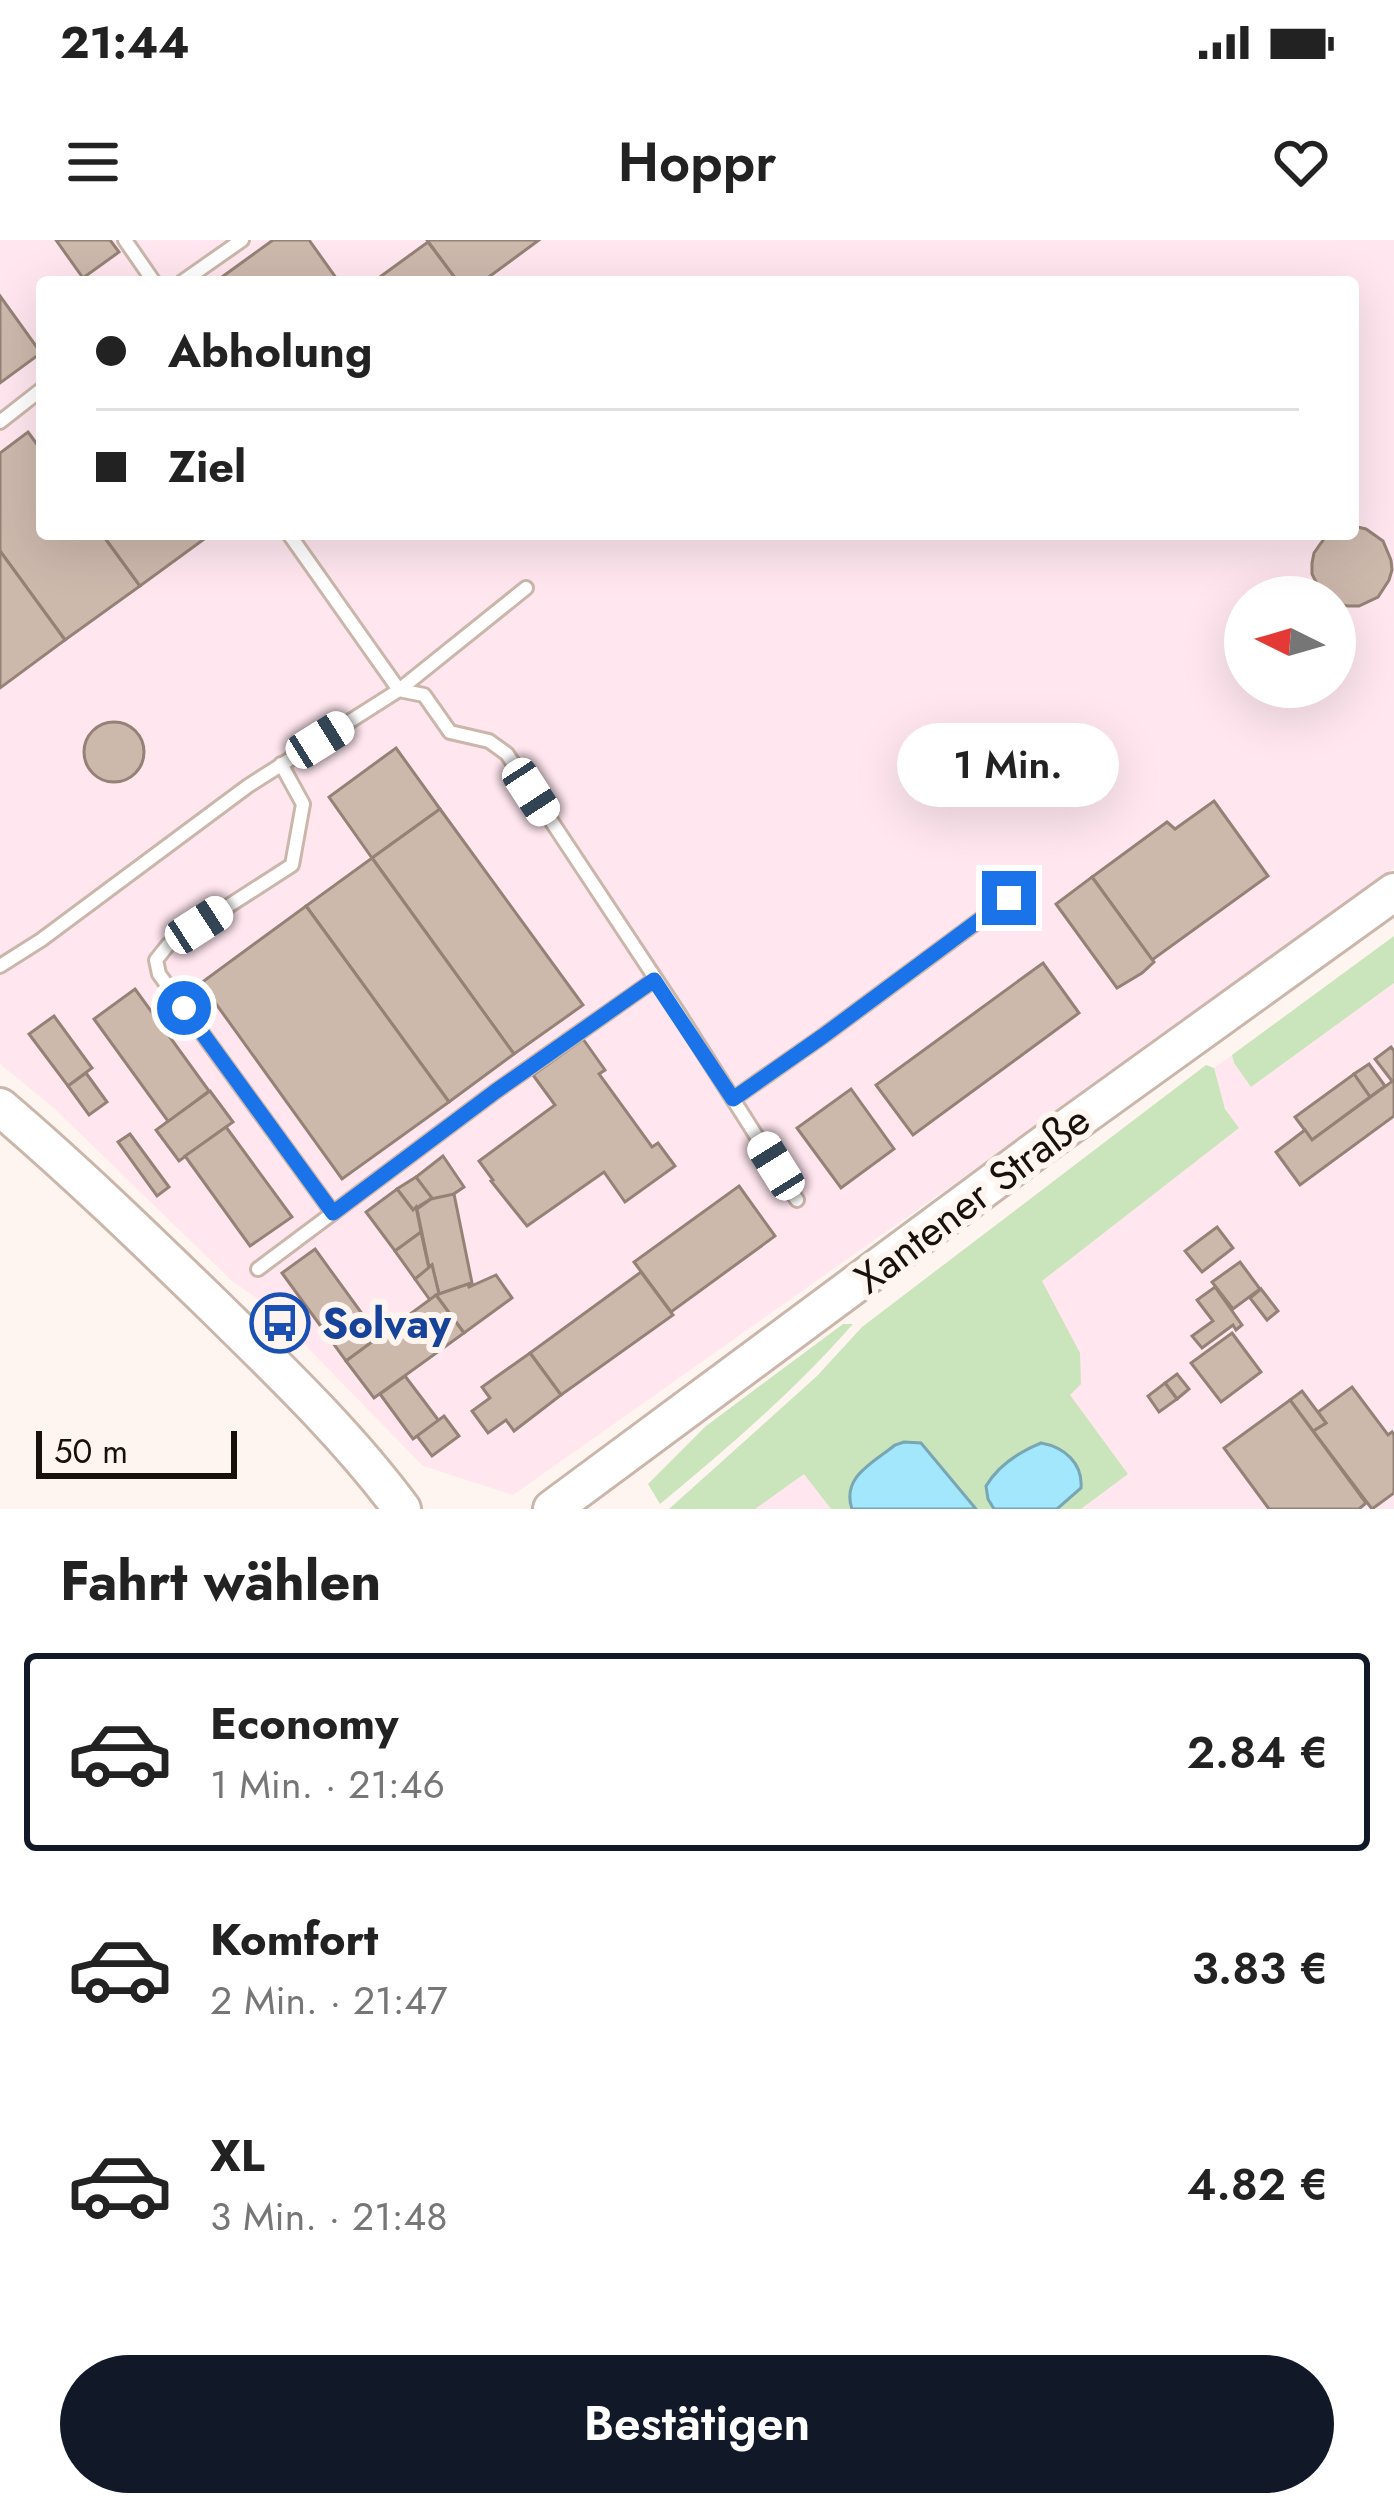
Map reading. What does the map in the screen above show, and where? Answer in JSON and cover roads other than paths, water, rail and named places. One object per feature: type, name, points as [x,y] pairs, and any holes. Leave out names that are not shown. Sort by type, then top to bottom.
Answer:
[{"type":"main road","name":"Xantener Straße","points":[[552,1509],[1394,892]]},
{"type":"main road","points":[[0,1108],[257,1349],[378,1477],[402,1509]]},
{"type":"lane","points":[[125,240],[150,276]]},
{"type":"lane","points":[[191,276],[242,240]]},
{"type":"lane","points":[[0,422],[36,394]]},
{"type":"lane","points":[[293,540],[399,690],[424,695],[450,732],[489,740],[507,754],[797,1200]]},
{"type":"lane","points":[[0,966],[248,786],[399,690],[526,588]]},
{"type":"lane","points":[[281,764],[303,804],[292,865],[168,945],[156,961],[159,974],[333,1213]]},
{"type":"lane","points":[[733,1099],[1009,898]]},
{"type":"lane","points":[[258,1269],[654,980]]},
{"type":"water","points":[[904,1442],[921,1443],[976,1509],[852,1509],[855,1479]]},
{"type":"water","points":[[1041,1443],[1070,1458],[1079,1471],[1081,1488],[1057,1509],[994,1509],[986,1486],[1010,1460]]},
{"type":"place","name":"Solvay","points":[[280,1323]]}]
